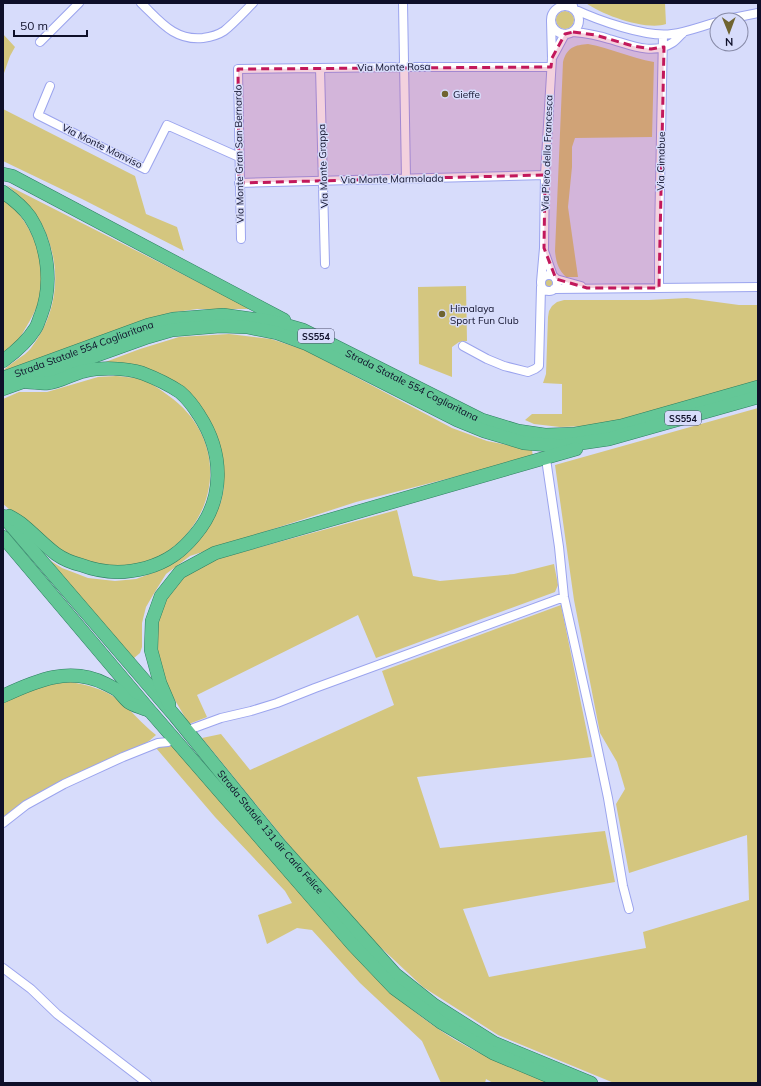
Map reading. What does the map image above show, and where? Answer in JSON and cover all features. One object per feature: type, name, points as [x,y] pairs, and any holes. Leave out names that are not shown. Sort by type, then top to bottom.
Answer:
[{"type":"highway","points":[[3,174],[12,176],[303,330]]},
{"type":"highway","points":[[3,192],[16,202],[30,217],[46,256],[48,280],[44,306],[36,328],[17,350],[3,361]]},
{"type":"highway","name":"Strada Statale 554 Cagliaritana","points":[[3,378],[148,325],[174,319],[223,315],[275,322],[303,330],[482,420],[518,430],[545,435],[575,434],[621,426],[758,388]]},
{"type":"highway","name":"Strada Statale 554 Cagliaritana","points":[[23,381],[172,330],[220,326],[247,327],[277,333],[307,344],[457,420],[484,431],[524,443],[561,446],[609,439],[758,397]]},
{"type":"highway","points":[[3,512],[24,526],[57,555],[98,571],[120,573],[154,566],[173,557],[185,547],[201,528],[210,510],[216,492],[218,474],[212,436],[195,409],[181,393],[169,385],[140,372],[116,369],[85,371],[48,383],[23,381]]},
{"type":"highway","name":"SS554","points":[[3,389],[23,381]]},
{"type":"highway","points":[[174,716],[160,683],[151,650],[152,621],[161,596],[180,572],[215,553],[546,459],[609,439]]},
{"type":"highway","name":"Strada Statale 131 dir Carlo Felice","points":[[3,516],[174,716],[279,844],[395,974],[434,1005],[494,1043],[591,1083]]},
{"type":"highway","name":"Strada Statale 131 dir Carlo Felice","points":[[3,537],[150,711],[353,945],[394,988],[442,1023],[493,1053],[565,1083]]},
{"type":"highway","points":[[3,696],[27,685],[49,678],[63,675],[85,676],[100,681],[118,690],[130,703],[150,711]]},
{"type":"street","points":[[40,42],[79,3]]},
{"type":"street","points":[[141,3],[167,28],[187,38],[196,39],[215,36],[223,32],[253,3]]},
{"type":"street","points":[[403,3],[406,179]]},
{"type":"street","name":"Via Piero della Francesca","points":[[462,346],[504,366],[528,372],[539,366],[541,284],[544,248],[552,58],[551,21],[555,6],[573,6],[578,14],[579,22],[576,29],[569,33],[552,58]]},
{"type":"street","points":[[573,6],[599,20],[648,33],[663,35],[684,32],[709,24]]},
{"type":"street","points":[[551,21],[554,28],[561,33],[595,35],[651,49],[664,47],[671,44],[684,32]]},
{"type":"street","name":"Via Cimabue","points":[[659,288],[663,35]]},
{"type":"street","name":"Via Monte Rosa","points":[[238,69],[551,67]]},
{"type":"street","name":"Via Monte Grappa","points":[[320,68],[325,264]]},
{"type":"street","name":"Via Monte Gran San Bernardo","points":[[238,69],[238,157],[241,239]]},
{"type":"street","name":"Via Monte Monviso","points":[[50,86],[38,115],[145,169],[167,125],[238,157]]},
{"type":"street","name":"Via Monte Marmolada","points":[[240,183],[546,176]]},
{"type":"street","name":"Via Piero della Francesca","points":[[541,310],[557,286],[544,248]]},
{"type":"street","points":[[587,288],[545,276],[541,284],[545,291],[587,288],[758,287]]},
{"type":"street","points":[[546,459],[559,547],[564,597],[596,736],[623,886],[629,909]]},
{"type":"street","points":[[191,729],[221,718],[251,712],[277,703],[564,597]]},
{"type":"street","points":[[3,823],[26,805],[64,784],[123,756],[158,743],[168,742]]},
{"type":"street","points":[[3,968],[31,989],[57,1014],[147,1083]]},
{"type":"highlighted area","points":[[573,32],[595,35],[633,46],[651,49],[664,47],[659,288],[587,288],[556,279],[544,248],[545,175],[239,183],[238,69],[551,67],[552,58],[565,34]]},
{"type":"shaded area","points":[[586,3],[665,3],[666,24],[658,26],[625,21],[593,8]]},
{"type":"shaded area","points":[[565,11],[571,14],[574,20],[571,26],[565,29],[559,26],[556,20],[559,14]]},
{"type":"shaded area","points":[[3,34],[15,47],[3,76]]},
{"type":"shaded area","points":[[588,44],[654,62],[652,137],[575,138],[572,147],[572,167],[568,207],[578,277],[566,277],[558,265],[555,251],[563,62],[569,50],[575,46]]},
{"type":"shaded area","points":[[3,109],[135,176],[146,214],[177,227],[184,251],[3,161]]},
{"type":"shaded area","points":[[7,185],[251,309],[197,309],[169,313],[3,371],[31,348],[41,333],[53,302],[55,286],[55,270],[52,253],[40,221],[29,206]]},
{"type":"shaded area","points":[[3,200],[20,215],[32,236],[38,250],[41,278],[40,295],[34,313],[18,340],[10,350],[3,355]]},
{"type":"shaded area","points":[[549,277],[553,279],[555,283],[553,287],[549,289],[545,287],[543,283],[545,279]]},
{"type":"shaded area","name":"Himalaya Sport Fun Club","points":[[466,286],[467,341],[459,342],[452,347],[452,377],[419,364],[418,287]]},
{"type":"shaded area","points":[[687,298],[739,305],[758,305],[758,381],[620,420],[590,426],[560,427],[534,424],[525,420],[532,414],[562,414],[562,384],[543,383],[546,374],[549,311],[557,302],[564,300],[649,300]]},
{"type":"shaded area","points":[[229,334],[271,339],[305,350],[452,428],[487,441],[532,450],[533,457],[356,502],[190,556],[166,574],[153,595],[146,607],[142,623],[142,647],[140,653],[134,658],[129,658],[43,556],[62,568],[88,578],[115,581],[136,579],[158,571],[189,552],[204,533],[221,502],[224,477],[221,458],[184,391],[100,364],[140,349],[179,337]]},
{"type":"shaded area","points":[[116,376],[137,378],[148,382],[169,396],[186,411],[199,429],[207,448],[210,468],[209,488],[203,508],[192,527],[177,544],[159,557],[145,564],[123,569],[92,563],[67,554],[48,542],[3,504],[3,399],[19,392],[47,392],[98,377]]},
{"type":"shaded area","points":[[758,408],[758,1083],[614,1083],[498,1035],[423,987],[376,943],[289,845],[202,738],[221,734],[250,770],[394,705],[382,671],[561,605],[592,757],[417,777],[440,848],[605,831],[615,882],[463,909],[489,977],[646,948],[643,932],[749,900],[747,835],[629,873],[616,804],[625,789],[617,762],[600,733],[574,600],[555,465]]},
{"type":"shaded area","points":[[397,510],[413,576],[440,581],[514,574],[554,564],[558,585],[555,592],[376,658],[358,615],[197,695],[207,717],[189,724],[163,680],[154,644],[163,598],[179,577],[216,559]]},
{"type":"shaded area","points":[[71,682],[95,688],[112,696],[122,703],[156,735],[135,749],[59,782],[3,818],[3,703],[36,689],[53,684]]},
{"type":"shaded area","points":[[171,744],[395,996],[447,1035],[466,1046],[497,1061],[550,1083],[493,1083],[486,1079],[485,1083],[441,1083],[422,1041],[360,983],[312,930],[297,928],[267,944],[258,915],[292,903],[285,891],[215,817],[156,748]]},
{"type":"place","name":"Gieffe","points":[[445,94]]},
{"type":"place","name":"Himalaya Sport Fun Club","points":[[442,314]]}]
